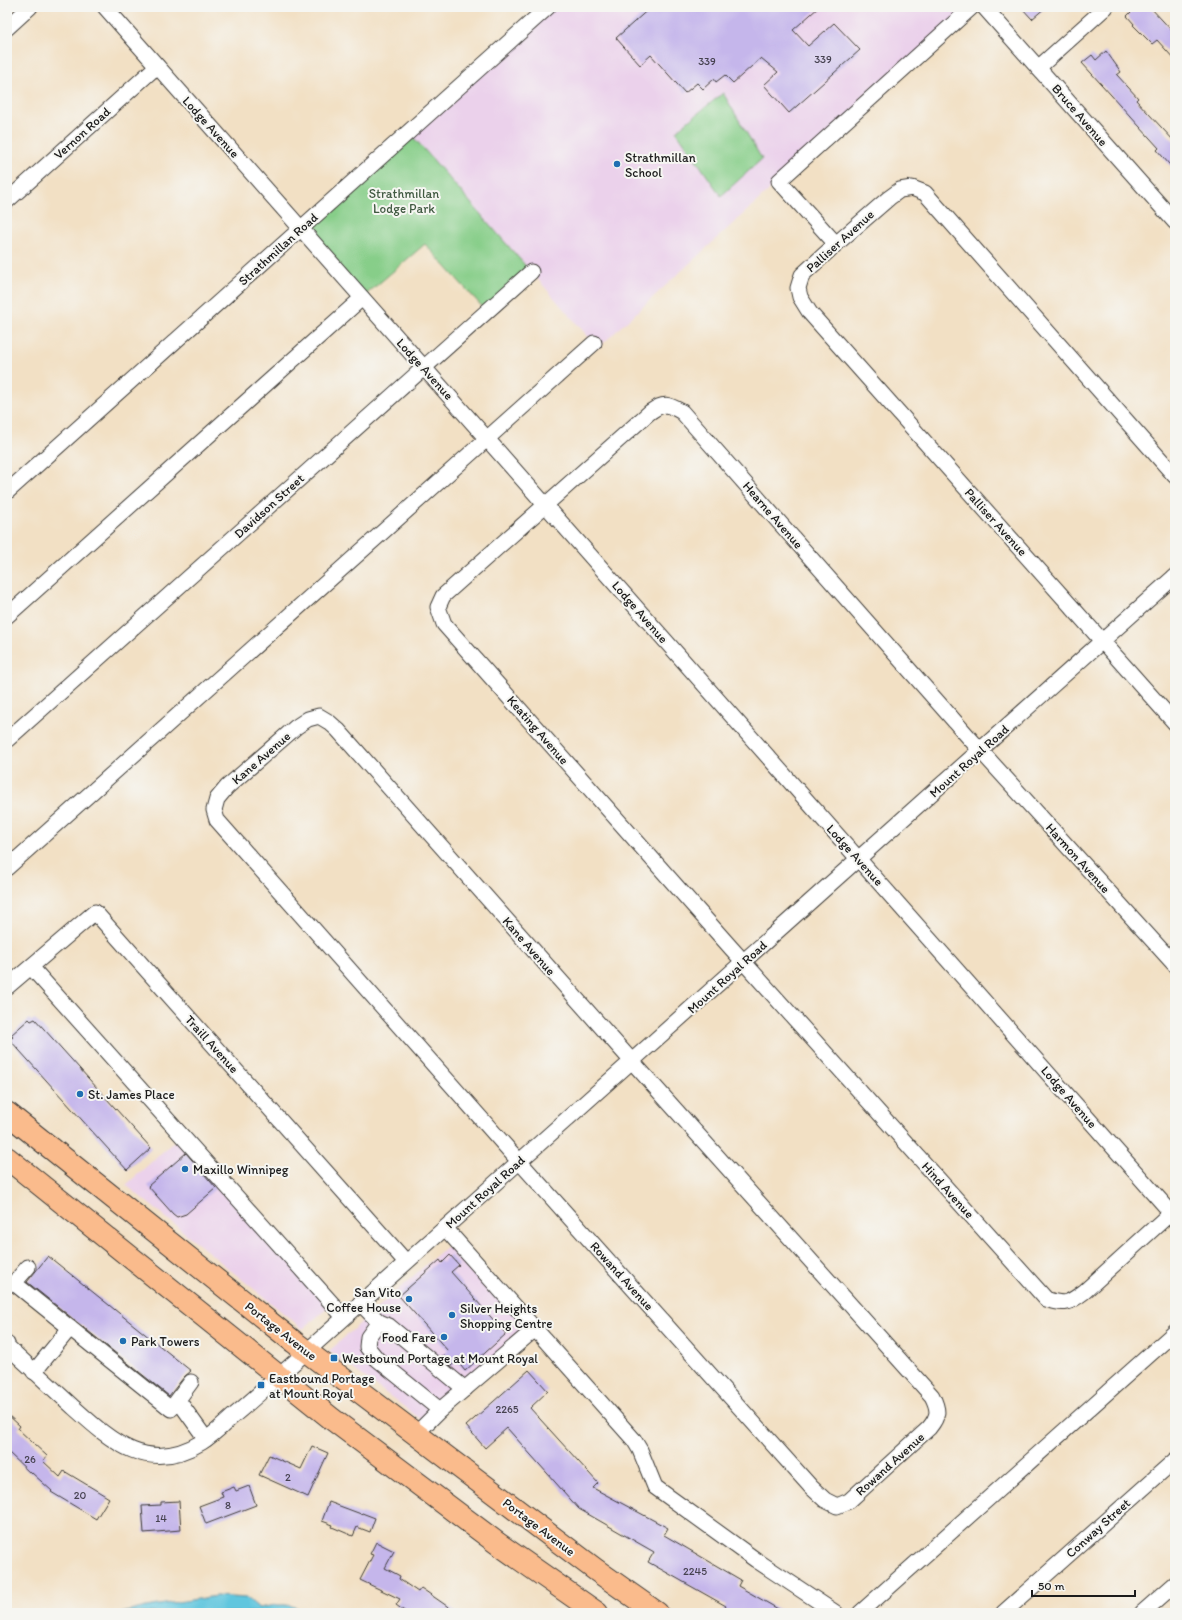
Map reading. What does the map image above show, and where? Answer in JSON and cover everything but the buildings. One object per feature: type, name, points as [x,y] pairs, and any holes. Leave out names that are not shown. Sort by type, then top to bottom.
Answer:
[{"type":"highway","name":"Portage Avenue","points":[[7,1113],[306,1352],[596,1570],[657,1613]]},
{"type":"highway","points":[[7,1158],[278,1377],[472,1524],[597,1613]]},
{"type":"street","points":[[7,28],[30,7]]},
{"type":"street","name":"Lodge Avenue","points":[[105,7],[859,860],[1174,1213]]},
{"type":"street","name":"Strathmillan Road","points":[[7,492],[548,7]]},
{"type":"street","points":[[836,244],[779,181],[972,7]]},
{"type":"street","name":"Bruce Avenue","points":[[984,7],[1175,222]]},
{"type":"street","points":[[1038,68],[1106,7]]},
{"type":"street","name":"Vernon Road","points":[[7,201],[157,66]]},
{"type":"street","name":"Palliser Avenue","points":[[1175,476],[925,193],[912,188],[900,190],[802,275],[798,288],[800,297],[810,313],[1175,723]]},
{"type":"street","name":"Davidson Street","points":[[7,740],[532,272]]},
{"type":"street","points":[[7,616],[362,298]]},
{"type":"street","points":[[7,868],[594,343]]},
{"type":"street","name":"Hearne Avenue","points":[[545,504],[658,406],[669,405],[676,408],[682,412],[696,427],[980,750]]},
{"type":"street","name":"Keating Avenue","points":[[545,504],[443,596],[438,607],[444,624],[743,962]]},
{"type":"street","name":"Mount Royal Road","points":[[7,1346],[98,1429],[115,1442],[132,1451],[150,1455],[167,1455],[185,1451],[206,1439],[278,1377],[859,860],[1175,576]]},
{"type":"street","name":"Kane Avenue","points":[[519,1162],[217,820],[214,810],[217,799],[233,782],[296,727],[308,719],[319,716],[329,722],[349,742],[631,1062]]},
{"type":"street","name":"Harmon Avenue","points":[[980,750],[1175,965]]},
{"type":"street","name":"Traill Avenue","points":[[7,987],[95,912],[406,1262]]},
{"type":"street","name":"Hind Avenue","points":[[743,962],[1046,1299],[1059,1304],[1070,1302],[1085,1291],[1174,1213]]},
{"type":"street","points":[[31,967],[119,1063],[344,1317]]},
{"type":"street","name":"Rowand Avenue","points":[[519,1162],[811,1487],[825,1500],[838,1506],[849,1501],[935,1421],[938,1412],[934,1400],[631,1062]]},
{"type":"street","points":[[445,1228],[634,1440],[640,1450],[655,1487],[756,1560],[836,1613]]},
{"type":"street","points":[[28,1267],[14,1283],[172,1409],[191,1382]]},
{"type":"street","points":[[360,1303],[378,1322],[389,1326],[465,1389]]},
{"type":"street","points":[[378,1322],[368,1337],[367,1347],[377,1359],[440,1410]]},
{"type":"street","points":[[34,1372],[70,1328]]},
{"type":"street","points":[[416,1434],[440,1410],[535,1329]]},
{"type":"street","points":[[860,1613],[1175,1332]]},
{"type":"street","points":[[178,1400],[206,1439]]},
{"type":"street","name":"Conway Street","points":[[1003,1613],[1175,1460]]},
{"type":"street","points":[[1142,1613],[1175,1584]]},
{"type":"shaded area","name":"Strathmillan School","points":[[548,7],[972,7],[779,181],[598,348],[409,132]]},
{"type":"shaded area","points":[[180,1136],[331,1305],[303,1329],[126,1185]]},
{"type":"shaded area","points":[[455,1239],[534,1329],[426,1423],[329,1351]]},
{"type":"green space","points":[[723,93],[762,159],[721,196],[676,131]]},
{"type":"green space","name":"Strathmillan Lodge Park","points":[[409,132],[531,272],[487,312],[425,244],[362,298],[301,229]]},
{"type":"water","points":[[216,1596],[247,1598],[259,1608],[289,1605],[300,1609],[305,1613],[122,1613],[146,1607]]},
{"type":"place","name":"Strathmillan School","points":[[617,164]]},
{"type":"place","name":"St. James Place","points":[[80,1094]]},
{"type":"place","name":"Maxillo Winnipeg","points":[[185,1169]]},
{"type":"place","name":"San Vito Coffee House","points":[[409,1299]]},
{"type":"place","name":"Silver Heights Shopping Centre","points":[[452,1315]]},
{"type":"place","name":"Food Fare","points":[[444,1337]]},
{"type":"place","name":"Park Towers","points":[[123,1341]]},
{"type":"place","name":"Westbound Portage at Mount Royal","points":[[334,1358]]},
{"type":"place","name":"Eastbound Portage at Mount Royal","points":[[261,1385]]}]
